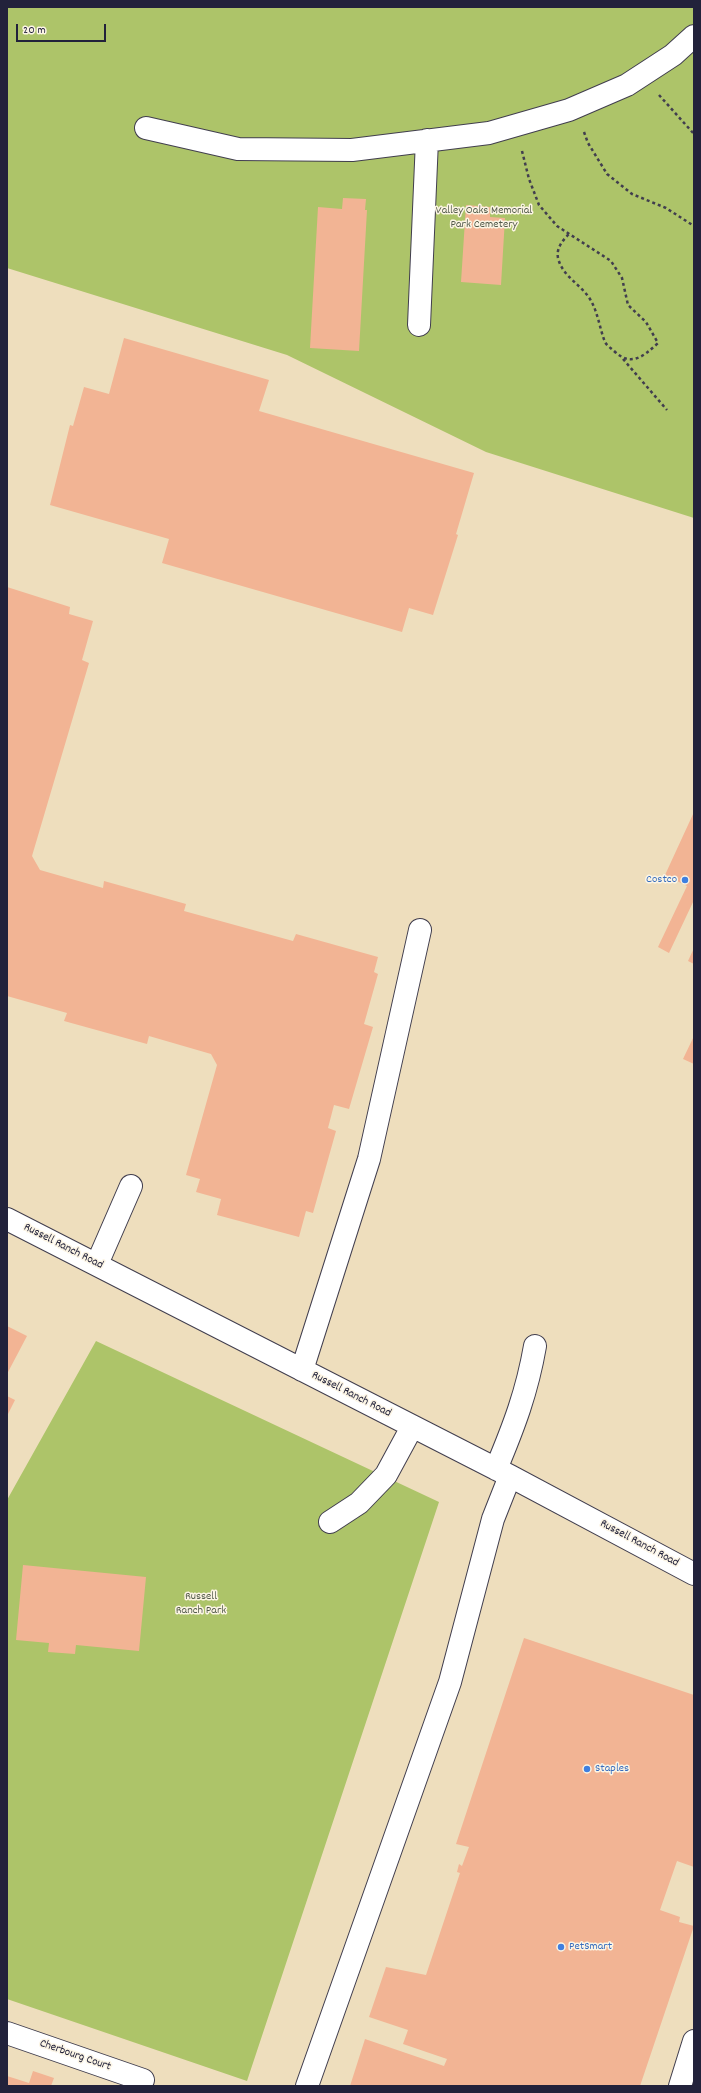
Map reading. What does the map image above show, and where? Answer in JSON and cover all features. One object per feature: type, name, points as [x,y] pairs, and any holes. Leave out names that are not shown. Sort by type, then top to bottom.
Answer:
[{"type":"street","points":[[146,128],[238,149],[352,150],[489,133],[576,106],[627,85],[673,55],[694,36]]},
{"type":"street","points":[[419,325],[427,140]]},
{"type":"street","points":[[302,1370],[369,1159],[420,930]]},
{"type":"street","points":[[97,1264],[130,1186]]},
{"type":"street","name":"Russell Ranch Road","points":[[7,1218],[412,1427],[503,1472],[694,1574]]},
{"type":"street","points":[[307,2086],[450,1682],[493,1519],[503,1472],[529,1379],[535,1346]]},
{"type":"street","points":[[330,1522],[360,1503],[386,1475],[412,1427]]},
{"type":"street","name":"Cherbourg Court","points":[[7,2033],[143,2080]]},
{"type":"street","points":[[680,2086],[694,2041]]},
{"type":"path","points":[[644,74],[658,94],[694,134]]},
{"type":"path","points":[[576,106],[588,143],[607,174],[632,194],[666,208],[694,226]]},
{"type":"path","points":[[515,125],[529,179],[539,205],[558,226],[611,261],[622,278],[628,305],[646,322],[658,343],[634,360],[622,359]]},
{"type":"path","points":[[569,234],[560,244],[558,256],[564,272],[573,279],[589,297],[598,318],[606,344],[622,359],[667,410]]},
{"type":"green space","name":"Valley Oaks Memorial Park Cemetery","points":[[7,7],[694,7],[694,518],[486,452],[287,355],[7,268]]},
{"type":"green space","name":"Russell Ranch Park","points":[[96,1341],[439,1502],[247,2081],[7,1999],[7,1500]]},
{"type":"building","points":[[343,198],[366,199],[365,210],[367,210],[359,351],[310,348],[318,207],[342,209]]},
{"type":"building","points":[[466,205],[490,207],[490,217],[505,218],[501,285],[461,282]]},
{"type":"building","points":[[124,338],[269,380],[259,411],[474,473],[456,534],[458,535],[433,615],[409,608],[402,632],[162,563],[169,539],[50,505],[70,425],[73,426],[84,387],[109,394]]},
{"type":"building","points":[[7,587],[70,607],[69,614],[93,621],[82,660],[89,663],[32,856],[40,870],[103,888],[104,881],[186,904],[184,911],[293,941],[296,934],[378,957],[374,972],[378,974],[364,1024],[373,1027],[349,1109],[334,1105],[328,1128],[336,1131],[313,1213],[306,1211],[299,1237],[217,1215],[221,1199],[196,1192],[200,1179],[186,1175],[217,1065],[211,1054],[149,1036],[147,1044],[64,1021],[67,1013],[7,996]]},
{"type":"building","name":"Costco","points":[[694,812],[694,900],[669,953],[658,947],[687,886],[665,875]]},
{"type":"building","points":[[694,948],[694,964],[688,961]]},
{"type":"building","points":[[694,1036],[694,1064],[683,1059]]},
{"type":"building","points":[[7,1326],[27,1336],[7,1374]]},
{"type":"building","points":[[7,1396],[15,1400],[7,1416]]},
{"type":"building","points":[[23,1565],[146,1577],[139,1651],[76,1645],[75,1654],[48,1652],[49,1643],[16,1640]]},
{"type":"building","points":[[524,1638],[694,1695],[694,1867],[677,1861],[660,1910],[680,1917],[679,1922],[694,1926],[640,2086],[350,2086],[365,2039],[444,2066],[447,2059],[403,2044],[408,2030],[369,2017],[386,1967],[426,1975],[460,1873],[457,1872],[459,1864],[462,1866],[469,1847],[456,1844]]},
{"type":"building","points":[[33,2071],[54,2078],[51,2086],[7,2086],[7,2076],[29,2083]]},
{"type":"place","name":"Costco","points":[[685,880]]},
{"type":"place","name":"Staples","points":[[587,1769]]},
{"type":"place","name":"PetSmart","points":[[561,1947]]}]
